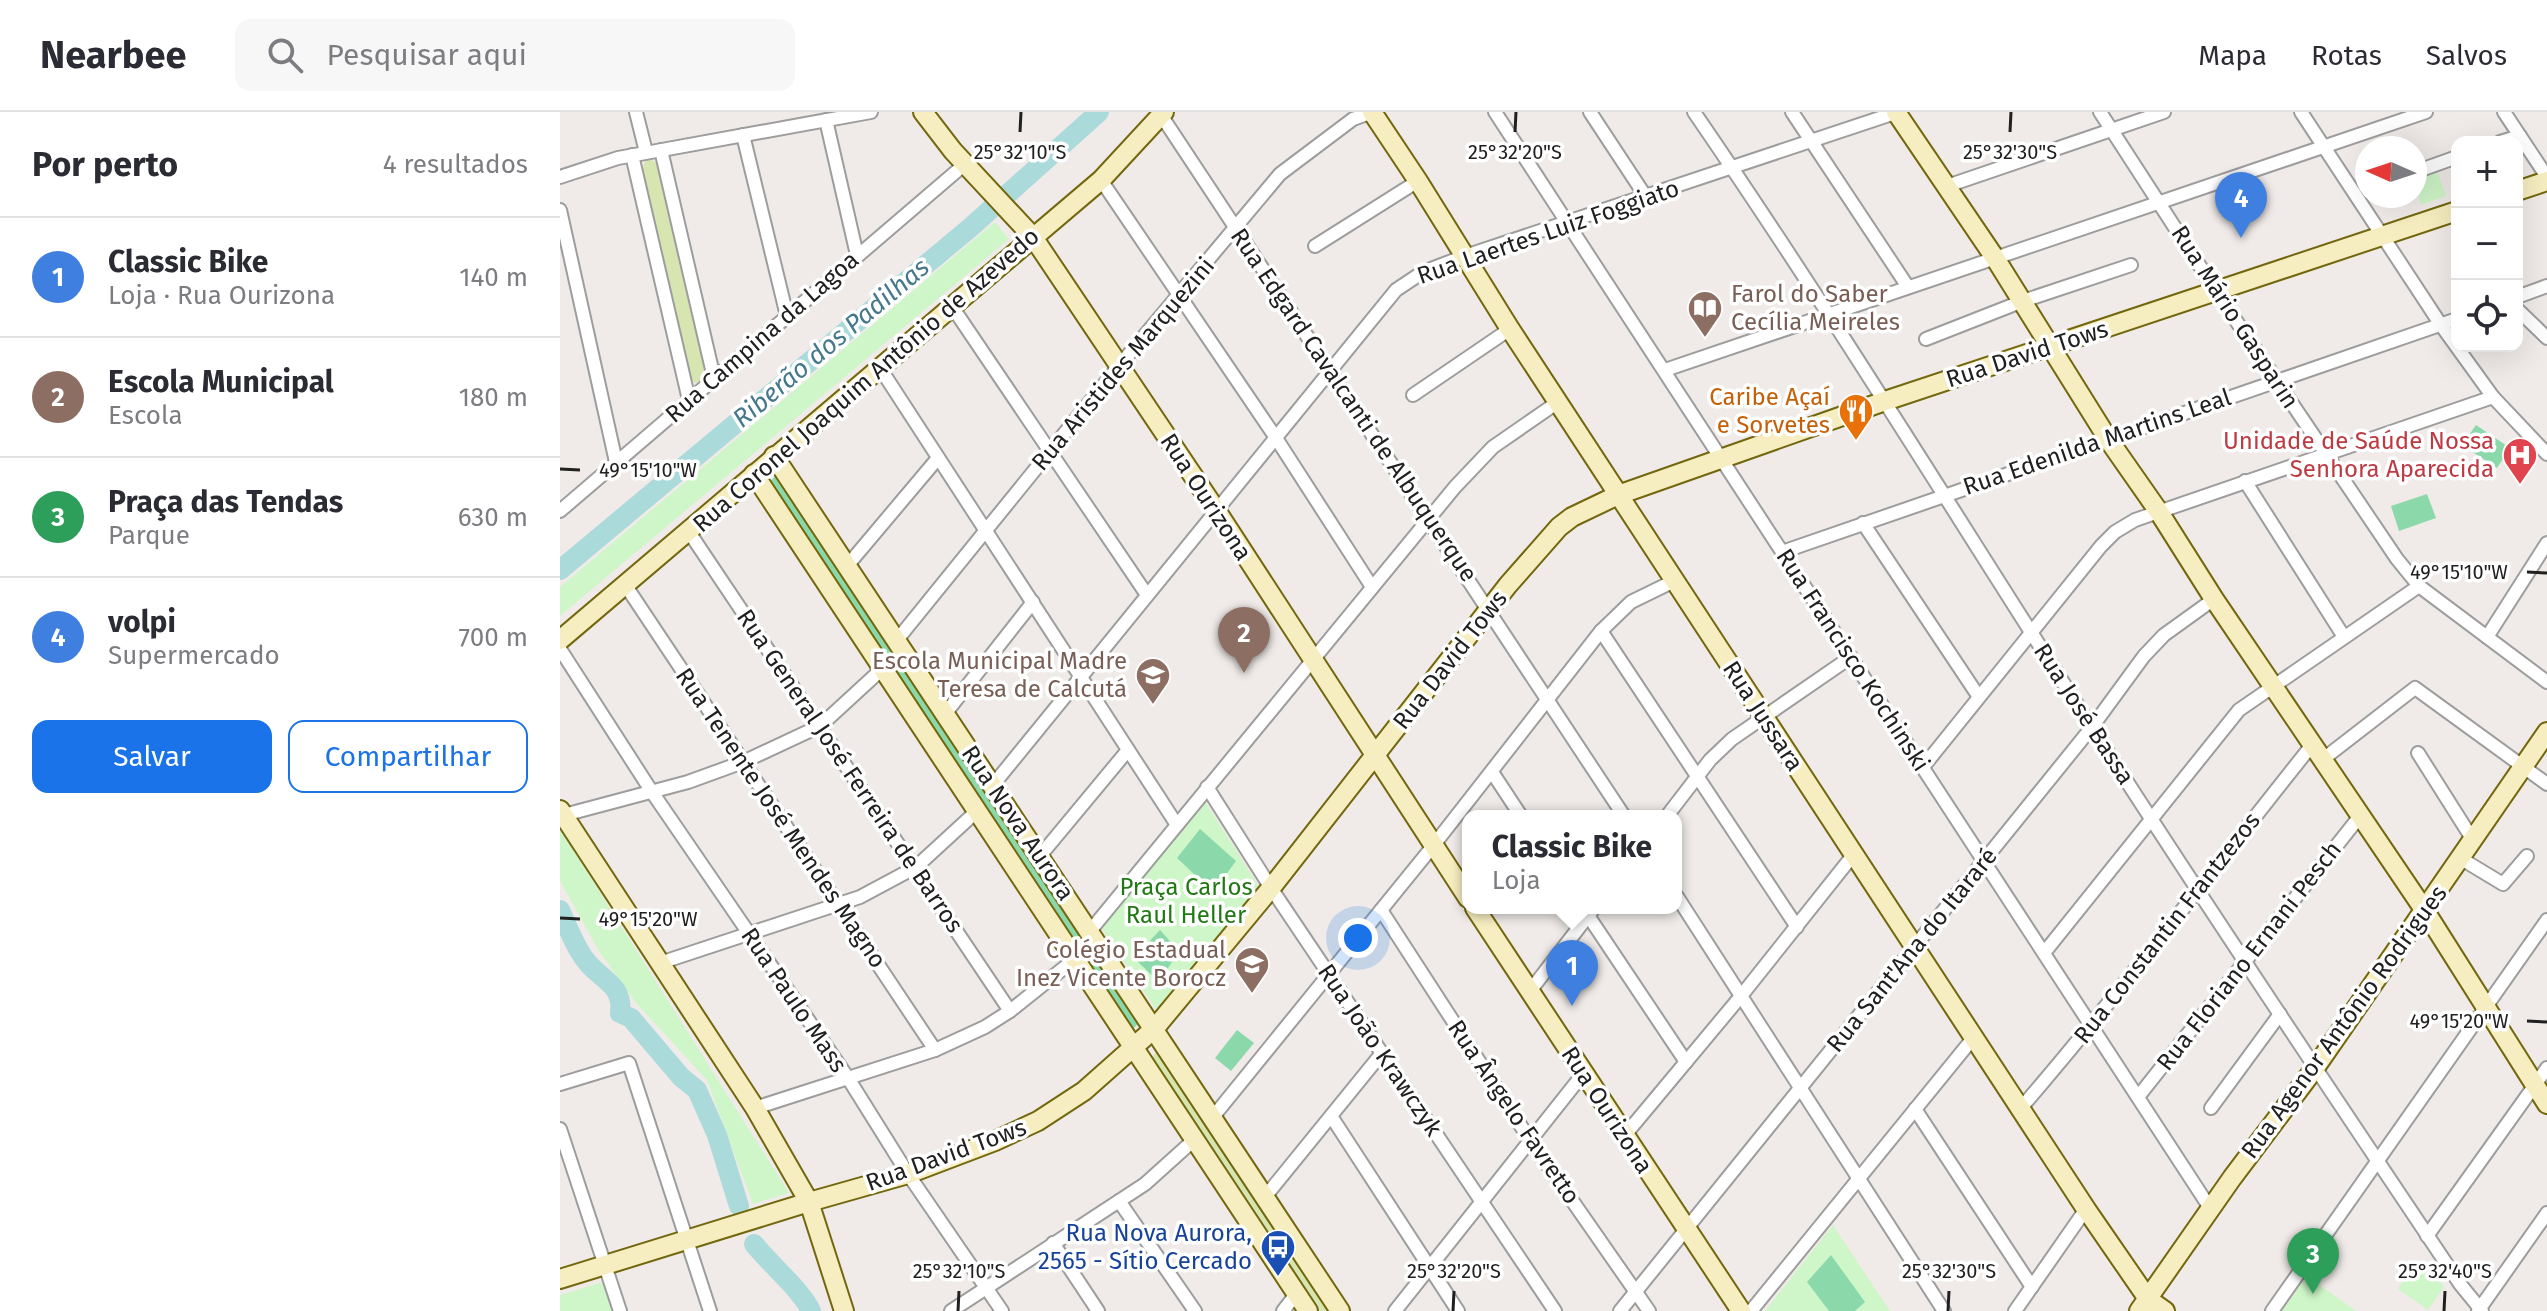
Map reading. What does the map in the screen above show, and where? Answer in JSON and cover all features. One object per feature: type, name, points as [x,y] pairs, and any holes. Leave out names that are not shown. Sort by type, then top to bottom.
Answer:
[{"type":"street","points":[[636,112],[646,152]]},
{"type":"street","points":[[560,177],[601,162],[646,152],[871,112]]},
{"type":"street","name":"Rua Ourizona","points":[[923,112],[1014,217],[1027,242],[1044,254],[1216,510],[1462,889]]},
{"type":"street","name":"Rua Jussara","points":[[1372,112],[1674,581],[2021,1108],[2144,1305],[2165,1311]]},
{"type":"street","name":"Rua Aristides Marquezini","points":[[897,640],[1119,366],[1280,174],[1353,119],[1372,112]]},
{"type":"street","name":"Rua Francisco Kochinski","points":[[1495,112],[2210,1208]]},
{"type":"street","points":[[1590,112],[1646,197]]},
{"type":"street","name":"Rua José Bassa","points":[[1694,112],[1829,314],[2092,727],[2315,1068],[2480,1310]]},
{"type":"street","points":[[1792,112],[1908,287]]},
{"type":"street","points":[[1897,112],[2023,301],[2108,439],[2425,911],[2547,1104]]},
{"type":"street","name":"Rua Laertes Luiz Foggiato","points":[[993,785],[1396,290],[1423,272],[1465,256],[1897,112]]},
{"type":"street","name":"Rua Mário Gasparin","points":[[2100,112],[2216,291],[2397,559],[2419,586],[2547,682]]},
{"type":"street","points":[[1947,186],[2164,112]]},
{"type":"street","points":[[2301,112],[2441,325],[2493,397],[2547,454]]},
{"type":"street","points":[[1665,370],[2426,112]]},
{"type":"street","points":[[2504,112],[2520,136]]},
{"type":"street","name":"Rua Edgard Cavalcanti de Albuquerque","points":[[1162,113],[1620,810]]},
{"type":"street","name":"Rua Coronel Joaquim Antônio de Azevedo","points":[[560,640],[1101,180],[1162,113]]},
{"type":"street","points":[[826,120],[857,255]]},
{"type":"street","points":[[743,135],[787,316]]},
{"type":"street","points":[[2523,141],[2547,179],[2523,189]]},
{"type":"street","points":[[661,150],[714,378]]},
{"type":"street","points":[[632,155],[689,400]]},
{"type":"street","points":[[2427,168],[2451,159]]},
{"type":"street","name":"Rua Campina da Lagoa","points":[[560,511],[965,164]]},
{"type":"street","points":[[1101,180],[1276,438],[1372,587]]},
{"type":"street","points":[[1315,246],[1418,181]]},
{"type":"street","points":[[560,210],[616,462]]},
{"type":"street","name":"Rua David Tows","points":[[560,1279],[908,1174],[1038,1121],[1084,1091],[1155,1028],[1271,888],[1489,609],[1559,527],[1572,517],[1618,495],[1885,401],[2451,213]]},
{"type":"street","points":[[1926,339],[2023,301],[2131,265]]},
{"type":"street","points":[[2523,295],[2547,286]]},
{"type":"street","points":[[951,305],[1147,595]]},
{"type":"street","points":[[2523,315],[2547,338]]},
{"type":"street","name":"Rua Edenilda Martins Leal","points":[[1782,552],[2451,321]]},
{"type":"street","points":[[1413,395],[1510,329]]},
{"type":"street","points":[[880,368],[1177,825]]},
{"type":"street","points":[[1923,767],[2031,631],[2115,532],[2135,520],[2493,397]]},
{"type":"street","points":[[1090,931],[1428,519],[1493,447],[1558,402]]},
{"type":"street","name":"Rua Nova Aurora","points":[[774,456],[1340,1311]]},
{"type":"street","points":[[847,566],[938,458]]},
{"type":"street","name":"Rua Nova Aurora","points":[[754,474],[1308,1311]]},
{"type":"street","points":[[2245,481],[2344,637]]},
{"type":"street","points":[[1863,523],[1979,697]]},
{"type":"street","name":"Rua General José Ferreira de Barros","points":[[689,532],[1010,1011]]},
{"type":"street","points":[[2487,637],[2547,543]]},
{"type":"street","points":[[1213,1117],[1433,846],[1601,631],[1631,602],[1674,581]]},
{"type":"street","name":"Rua Tenente José Mendes Magno","points":[[626,586],[935,1050]]},
{"type":"street","points":[[2044,953],[2239,710],[2419,586]]},
{"type":"street","name":"Rua Sant'Ana do Itararé","points":[[1620,1311],[2092,727],[2144,656],[2164,635],[2214,599]]},
{"type":"street","points":[[945,714],[1033,602]]},
{"type":"street","points":[[1601,631],[1797,927]]},
{"type":"street","name":"Rua Paulo Mass","points":[[560,649],[652,792],[848,1078],[908,1174],[1002,1311]]},
{"type":"street","points":[[1672,810],[1732,739],[1851,657]]},
{"type":"street","points":[[844,1311],[809,1202],[755,1108],[562,813],[652,792],[743,762],[820,726],[882,669]]},
{"type":"street","name":"Rua Constantin Frantzezos","points":[[2021,1108],[2092,1026],[2197,888],[2317,752],[2415,688],[2523,766]]},
{"type":"street","name":"Rua Agenor Antônio Rodrigues","points":[[2144,1305],[2210,1208],[2315,1068],[2547,732]]},
{"type":"street","points":[[1040,856],[1128,750]]},
{"type":"street","points":[[2418,753],[2473,840]]},
{"type":"street","points":[[2523,766],[2547,784]]},
{"type":"street","points":[[1492,772],[1517,810]]},
{"type":"street","name":"Rua João Krawczyk","points":[[1207,787],[1271,888],[1555,1311]]},
{"type":"street","points":[[660,963],[840,904],[889,883],[916,867],[977,811]]},
{"type":"street","name":"Rua Floriano Ernani Pesch","points":[[2138,1097],[2360,816]]},
{"type":"street","points":[[1625,1135],[1854,854]]},
{"type":"street","points":[[2460,858],[2503,884],[2527,856]]},
{"type":"street","points":[[1031,893],[1037,895],[1046,891],[1052,875]]},
{"type":"street","points":[[1047,917],[1049,906],[1067,896]]},
{"type":"street","points":[[1682,904],[1944,1311]]},
{"type":"street","name":"Rua Ângelo Favretto","points":[[1381,910],[1530,1140],[1649,1311]]},
{"type":"street","name":"Rua Ourizona","points":[[1479,914],[1741,1311]]},
{"type":"street","points":[[1530,991],[1585,914]]},
{"type":"street","points":[[1591,914],[1686,1062]]},
{"type":"street","points":[[2272,1311],[2547,920]]},
{"type":"street","points":[[755,1108],[935,1050],[985,1027],[1075,959]]},
{"type":"street","points":[[2211,1108],[2280,1014]]},
{"type":"street","points":[[1751,1311],[1974,1037]]},
{"type":"street","points":[[1265,1197],[1382,1053]]},
{"type":"street","points":[[560,1084],[629,1063],[710,1311]]},
{"type":"street","points":[[2427,1236],[2547,1068]]},
{"type":"street","points":[[1395,1311],[1583,1074]]},
{"type":"street","points":[[1915,1109],[2032,1287]]},
{"type":"street","points":[[1331,1116],[1458,1311]]},
{"type":"street","points":[[560,1129],[620,1311]]},
{"type":"street","points":[[951,1311],[1145,1184],[1195,1139]]},
{"type":"street","points":[[1119,1201],[1195,1311]]},
{"type":"street","points":[[2015,1311],[2086,1209]]},
{"type":"street","points":[[2480,1310],[2547,1213]]},
{"type":"street","points":[[1271,1254],[1293,1238]]},
{"type":"street","points":[[1053,1243],[1098,1311]]},
{"type":"street","points":[[1283,1311],[1297,1293]]},
{"type":"green space","points":[[650,159],[658,164],[705,364],[705,377],[695,383],[689,374],[642,172],[645,161]]},
{"type":"green space","points":[[2436,168],[2446,196],[2427,203],[2427,171]]},
{"type":"green space","points":[[995,222],[1009,239],[560,616],[560,587]]},
{"type":"green space","points":[[2476,425],[2510,448],[2497,468],[2462,445]]},
{"type":"green space","points":[[778,473],[1142,1021],[1130,1031],[768,484]]},
{"type":"green space","points":[[2427,494],[2436,518],[2399,531],[2391,506]]},
{"type":"green space","name":"Praça Carlos Raul Heller","points":[[1204,800],[1260,888],[1158,1012],[1101,927]]},
{"type":"green space","points":[[560,829],[789,1193],[753,1204],[707,1080],[636,1003],[599,951],[560,881]]},
{"type":"green space","points":[[1200,829],[1236,861],[1213,892],[1177,858]]},
{"type":"green space","points":[[1160,930],[1179,951],[1159,982],[1134,958]]},
{"type":"green space","points":[[1237,1030],[1254,1043],[1231,1071],[1215,1058]]},
{"type":"green space","points":[[1157,1051],[1329,1311],[1320,1311],[1152,1057]]},
{"type":"green space","points":[[1833,1225],[1890,1311],[1765,1311]]},
{"type":"green space","points":[[1831,1255],[1865,1302],[1855,1311],[1829,1311],[1807,1282]]},
{"type":"green space","points":[[2410,1270],[2434,1272],[2444,1287],[2428,1310],[2398,1289]]},
{"type":"green space","points":[[2307,1276],[2356,1311],[2282,1311]]},
{"type":"green space","points":[[606,1281],[616,1311],[560,1311],[560,1295]]},
{"type":"waterway","name":"Riberão dos Padilhas","points":[[560,570],[971,227],[1099,112]]},
{"type":"waterway","points":[[560,910],[583,956],[615,989],[620,1013],[631,1018],[681,1077],[697,1090],[717,1135],[739,1206]]},
{"type":"waterway","points":[[754,1244],[793,1286],[811,1311]]},
{"type":"place","name":"volpi","points":[[2241,238]]},
{"type":"place","name":"Farol do Saber Cecília Meireles","points":[[1705,339]]},
{"type":"place","name":"Caribe Açaí e Sorvetes","points":[[1856,442]]},
{"type":"place","name":"Unidade de Saúde Nossa Senhora Aparecida","points":[[2520,486]]},
{"type":"place","name":"Escola Municipal","points":[[1244,673]]},
{"type":"place","name":"Escola Municipal Madre Teresa de Calcutá","points":[[1153,706]]},
{"type":"place","name":"Colégio Estadual Inez Vicente Borocz","points":[[1252,995]]},
{"type":"place","name":"Classic Bike","points":[[1572,1006]]},
{"type":"place","name":"Rua Nova Aurora, 2565 - Sítio Cercado","points":[[1278,1278]]},
{"type":"place","name":"Praça das Tendas","points":[[2313,1294]]}]
